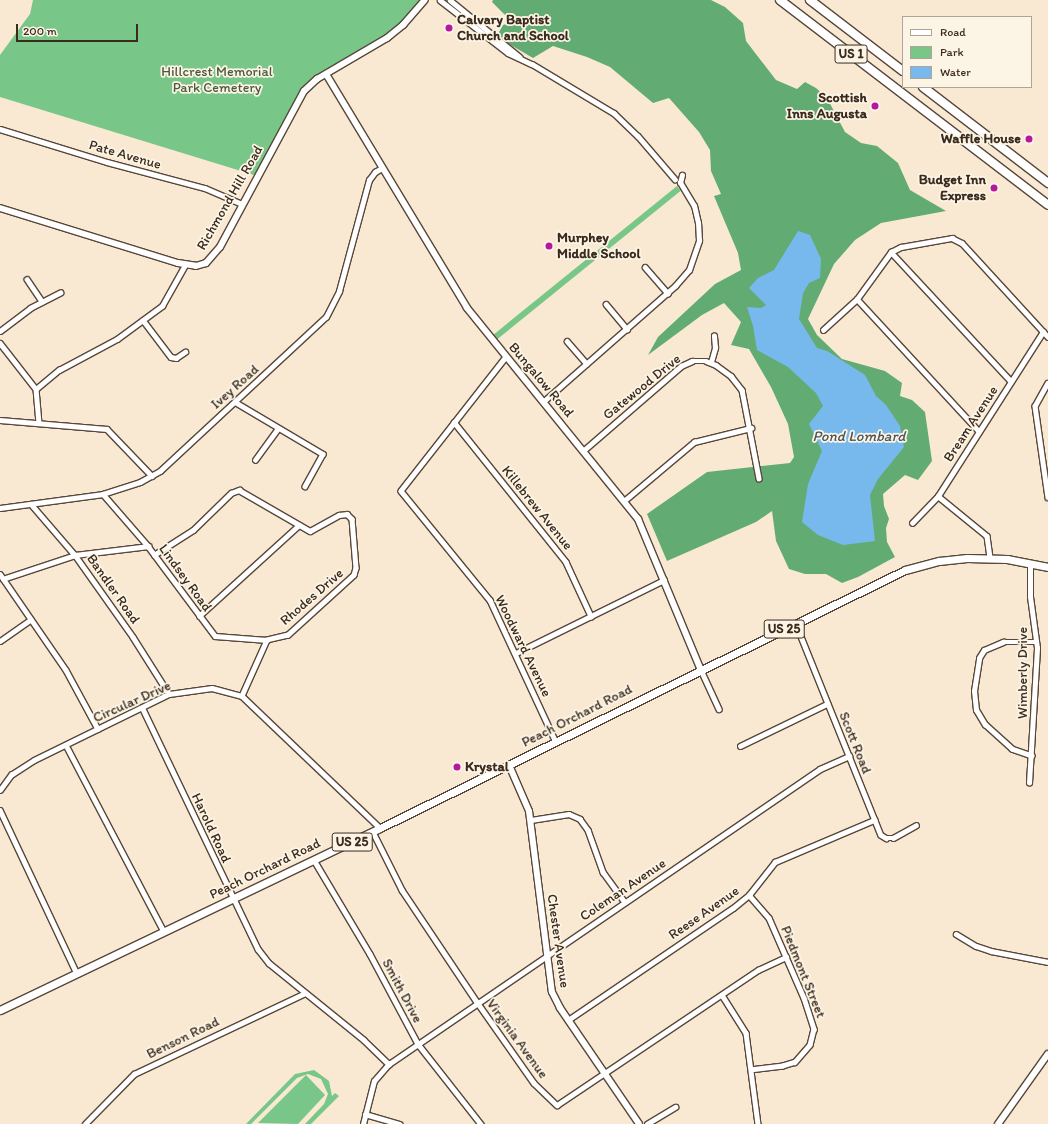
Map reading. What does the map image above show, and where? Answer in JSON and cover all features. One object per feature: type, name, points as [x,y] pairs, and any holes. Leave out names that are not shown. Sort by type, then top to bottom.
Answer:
[{"type":"highway","name":"US 1","points":[[780,0],[1048,205]]},
{"type":"highway","name":"US 1","points":[[810,0],[902,70]]},
{"type":"highway","points":[[924,88],[1048,183]]},
{"type":"main road","name":"Peach Orchard Road","points":[[1,1009],[373,832],[883,580],[926,563],[952,559],[990,558],[1048,567]]},
{"type":"street","name":"Richmond Hill Road","points":[[0,208],[185,265],[200,265],[209,260],[220,246],[304,91],[326,74],[387,38],[403,26],[425,0]]},
{"type":"street","points":[[440,0],[508,53],[520,57]]},
{"type":"street","points":[[450,0],[520,57],[614,113],[638,136],[675,179]]},
{"type":"street","name":"Bungalow Road","points":[[326,74],[454,289],[506,357],[624,501],[642,527],[701,670],[719,709]]},
{"type":"street","name":"Pate Avenue","points":[[0,129],[107,162],[205,188],[242,204]]},
{"type":"street","name":"Ivey Road","points":[[0,508],[103,494],[152,476],[318,327],[328,314],[340,285],[370,180],[375,172],[382,168]]},
{"type":"street","points":[[543,402],[668,293],[689,270],[698,241],[698,223],[694,206],[680,184],[682,175]]},
{"type":"street","points":[[823,330],[857,299],[891,252],[952,238],[962,243],[1048,337]]},
{"type":"street","points":[[891,252],[1011,381]]},
{"type":"street","points":[[36,389],[59,370],[117,339],[165,302],[185,265]]},
{"type":"street","points":[[645,267],[668,293]]},
{"type":"street","points":[[27,280],[42,301]]},
{"type":"street","points":[[0,331],[42,301],[60,293]]},
{"type":"street","points":[[857,299],[979,431]]},
{"type":"street","points":[[606,304],[626,329]]},
{"type":"street","points":[[143,320],[171,357],[176,358],[185,352]]},
{"type":"street","name":"Bream Avenue","points":[[912,523],[938,496],[1043,332]]},
{"type":"street","points":[[714,336],[715,348],[711,362],[739,385],[751,428],[759,478]]},
{"type":"street","points":[[567,341],[587,364]]},
{"type":"street","points":[[0,343],[36,389],[39,422]]},
{"type":"street","points":[[454,422],[506,357]]},
{"type":"street","name":"Gatewood Drive","points":[[583,451],[682,366],[696,361],[711,362]]},
{"type":"street","points":[[1048,383],[1035,406],[1048,497]]},
{"type":"street","points":[[235,402],[323,454],[305,486]]},
{"type":"street","points":[[0,420],[39,422],[107,429],[152,476]]},
{"type":"street","name":"Woodward Avenue","points":[[454,422],[401,491],[490,600],[516,652],[556,742]]},
{"type":"street","name":"Killebrew Avenue","points":[[454,422],[566,562],[591,616]]},
{"type":"street","points":[[255,460],[278,428]]},
{"type":"street","points":[[624,501],[694,442],[751,428]]},
{"type":"street","name":"Rhodes Drive","points":[[154,555],[193,530],[231,493],[240,490],[310,531],[338,515],[347,514],[352,519],[356,568],[354,575],[288,635],[267,640]]},
{"type":"street","name":"Lindsey Road","points":[[103,494],[148,546],[198,616],[215,636],[267,640]]},
{"type":"street","points":[[938,496],[987,536],[990,558]]},
{"type":"street","name":"Bandler Road","points":[[31,504],[75,555],[133,637],[169,694]]},
{"type":"street","points":[[198,616],[299,525]]},
{"type":"street","points":[[3,579],[75,555],[148,546]]},
{"type":"street","name":"Wimberly Drive","points":[[1029,783],[1032,756],[1037,642],[1030,597],[1030,564]]},
{"type":"street","points":[[0,574],[30,620],[66,670],[98,729]]},
{"type":"street","points":[[516,652],[664,580]]},
{"type":"street","points":[[0,641],[30,620]]},
{"type":"street","name":"Scott Road","points":[[796,624],[881,835],[886,838],[896,837],[916,825]]},
{"type":"street","points":[[242,696],[267,640]]},
{"type":"street","points":[[1032,756],[1012,749],[985,725],[976,710],[974,691],[979,658],[984,650],[1003,642],[1037,642]]},
{"type":"street","name":"Circular Drive","points":[[0,790],[11,775],[34,760],[143,709],[169,694],[212,688],[242,696],[380,828]]},
{"type":"street","points":[[740,746],[827,704]]},
{"type":"street","name":"Harold Road","points":[[143,709],[233,899],[263,956],[305,993],[364,1040],[389,1064]]},
{"type":"street","points":[[66,745],[164,932]]},
{"type":"street","name":"Coleman Avenue","points":[[363,1124],[374,1081],[389,1064],[546,954],[820,769],[849,756]]},
{"type":"street","name":"Chester Avenue","points":[[509,765],[526,802],[530,820],[552,992],[568,1020],[639,1124]]},
{"type":"street","points":[[0,810],[77,974]]},
{"type":"street","points":[[530,820],[569,814],[580,819],[588,830],[603,872],[625,902]]},
{"type":"street","name":"Reese Avenue","points":[[568,1020],[749,895],[775,862],[874,820]]},
{"type":"street","name":"Virginia Avenue","points":[[373,832],[402,890],[477,1002],[534,1083],[557,1105],[758,970],[786,957]]},
{"type":"street","name":"Smith Drive","points":[[314,860],[370,954],[418,1044],[481,1124]]},
{"type":"street","name":"Piedmont Street","points":[[749,895],[767,914],[812,1020],[814,1036],[806,1052],[796,1062],[783,1066],[752,1070]]},
{"type":"street","points":[[956,934],[976,946],[992,951],[1048,962]]},
{"type":"street","name":"Benson Road","points":[[85,1124],[134,1074],[305,993]]},
{"type":"street","points":[[722,994],[744,1028],[752,1070],[758,1124]]},
{"type":"street","points":[[998,1124],[1048,1054]]},
{"type":"street","points":[[647,1124],[675,1107]]},
{"type":"street","points":[[365,1114],[400,1124]]},
{"type":"green space","name":"Hillcrest Memorial Park Cemetery","points":[[33,0],[425,0],[387,38],[313,82],[254,175],[0,97],[0,55],[30,14]]},
{"type":"green space","points":[[493,0],[711,0],[725,7],[743,23],[746,41],[776,80],[797,89],[805,82],[816,88],[827,98],[845,132],[861,143],[877,146],[898,163],[910,190],[946,211],[881,223],[855,240],[834,264],[808,319],[817,335],[842,359],[885,371],[902,383],[900,396],[912,400],[925,412],[932,461],[918,480],[905,475],[883,494],[884,506],[889,519],[886,528],[887,542],[895,557],[858,577],[842,583],[826,574],[805,574],[789,569],[776,541],[772,511],[756,522],[667,561],[647,514],[707,472],[790,463],[794,457],[788,424],[771,387],[749,349],[731,345],[741,322],[724,303],[702,315],[648,355],[658,337],[715,284],[741,270],[738,253],[714,196],[721,194],[711,171],[710,150],[699,132],[669,98],[653,103],[610,67],[587,57],[553,46],[533,58],[509,44],[498,34],[503,25],[512,22],[492,2]]},
{"type":"green space","points":[[677,186],[681,191],[495,341],[491,336]]},
{"type":"green space","points":[[314,1070],[329,1081],[332,1096],[335,1093],[339,1096],[311,1124],[305,1124],[324,1104],[328,1094],[321,1079],[308,1074],[297,1078],[251,1124],[246,1124],[295,1074]]},
{"type":"green space","points":[[306,1075],[325,1095],[298,1124],[258,1123]]},
{"type":"water","name":"Pond Lombard","points":[[798,231],[810,235],[821,259],[820,278],[809,283],[803,293],[799,319],[817,348],[827,351],[865,375],[876,396],[886,405],[900,426],[904,447],[878,479],[870,495],[875,541],[843,545],[818,535],[802,522],[808,484],[822,451],[809,424],[823,406],[816,393],[788,367],[757,350],[753,326],[747,307],[761,308],[766,305],[749,288],[758,278],[774,270]]},
{"type":"place","name":"Calvary Baptist Church and School","points":[[449,28]]},
{"type":"place","name":"Scottish Inns Augusta","points":[[875,106]]},
{"type":"place","name":"Waffle House","points":[[1029,139]]},
{"type":"place","name":"Budget Inn Express","points":[[994,188]]},
{"type":"place","name":"Murphey Middle School","points":[[549,246]]},
{"type":"place","name":"Krystal","points":[[457,767]]}]
